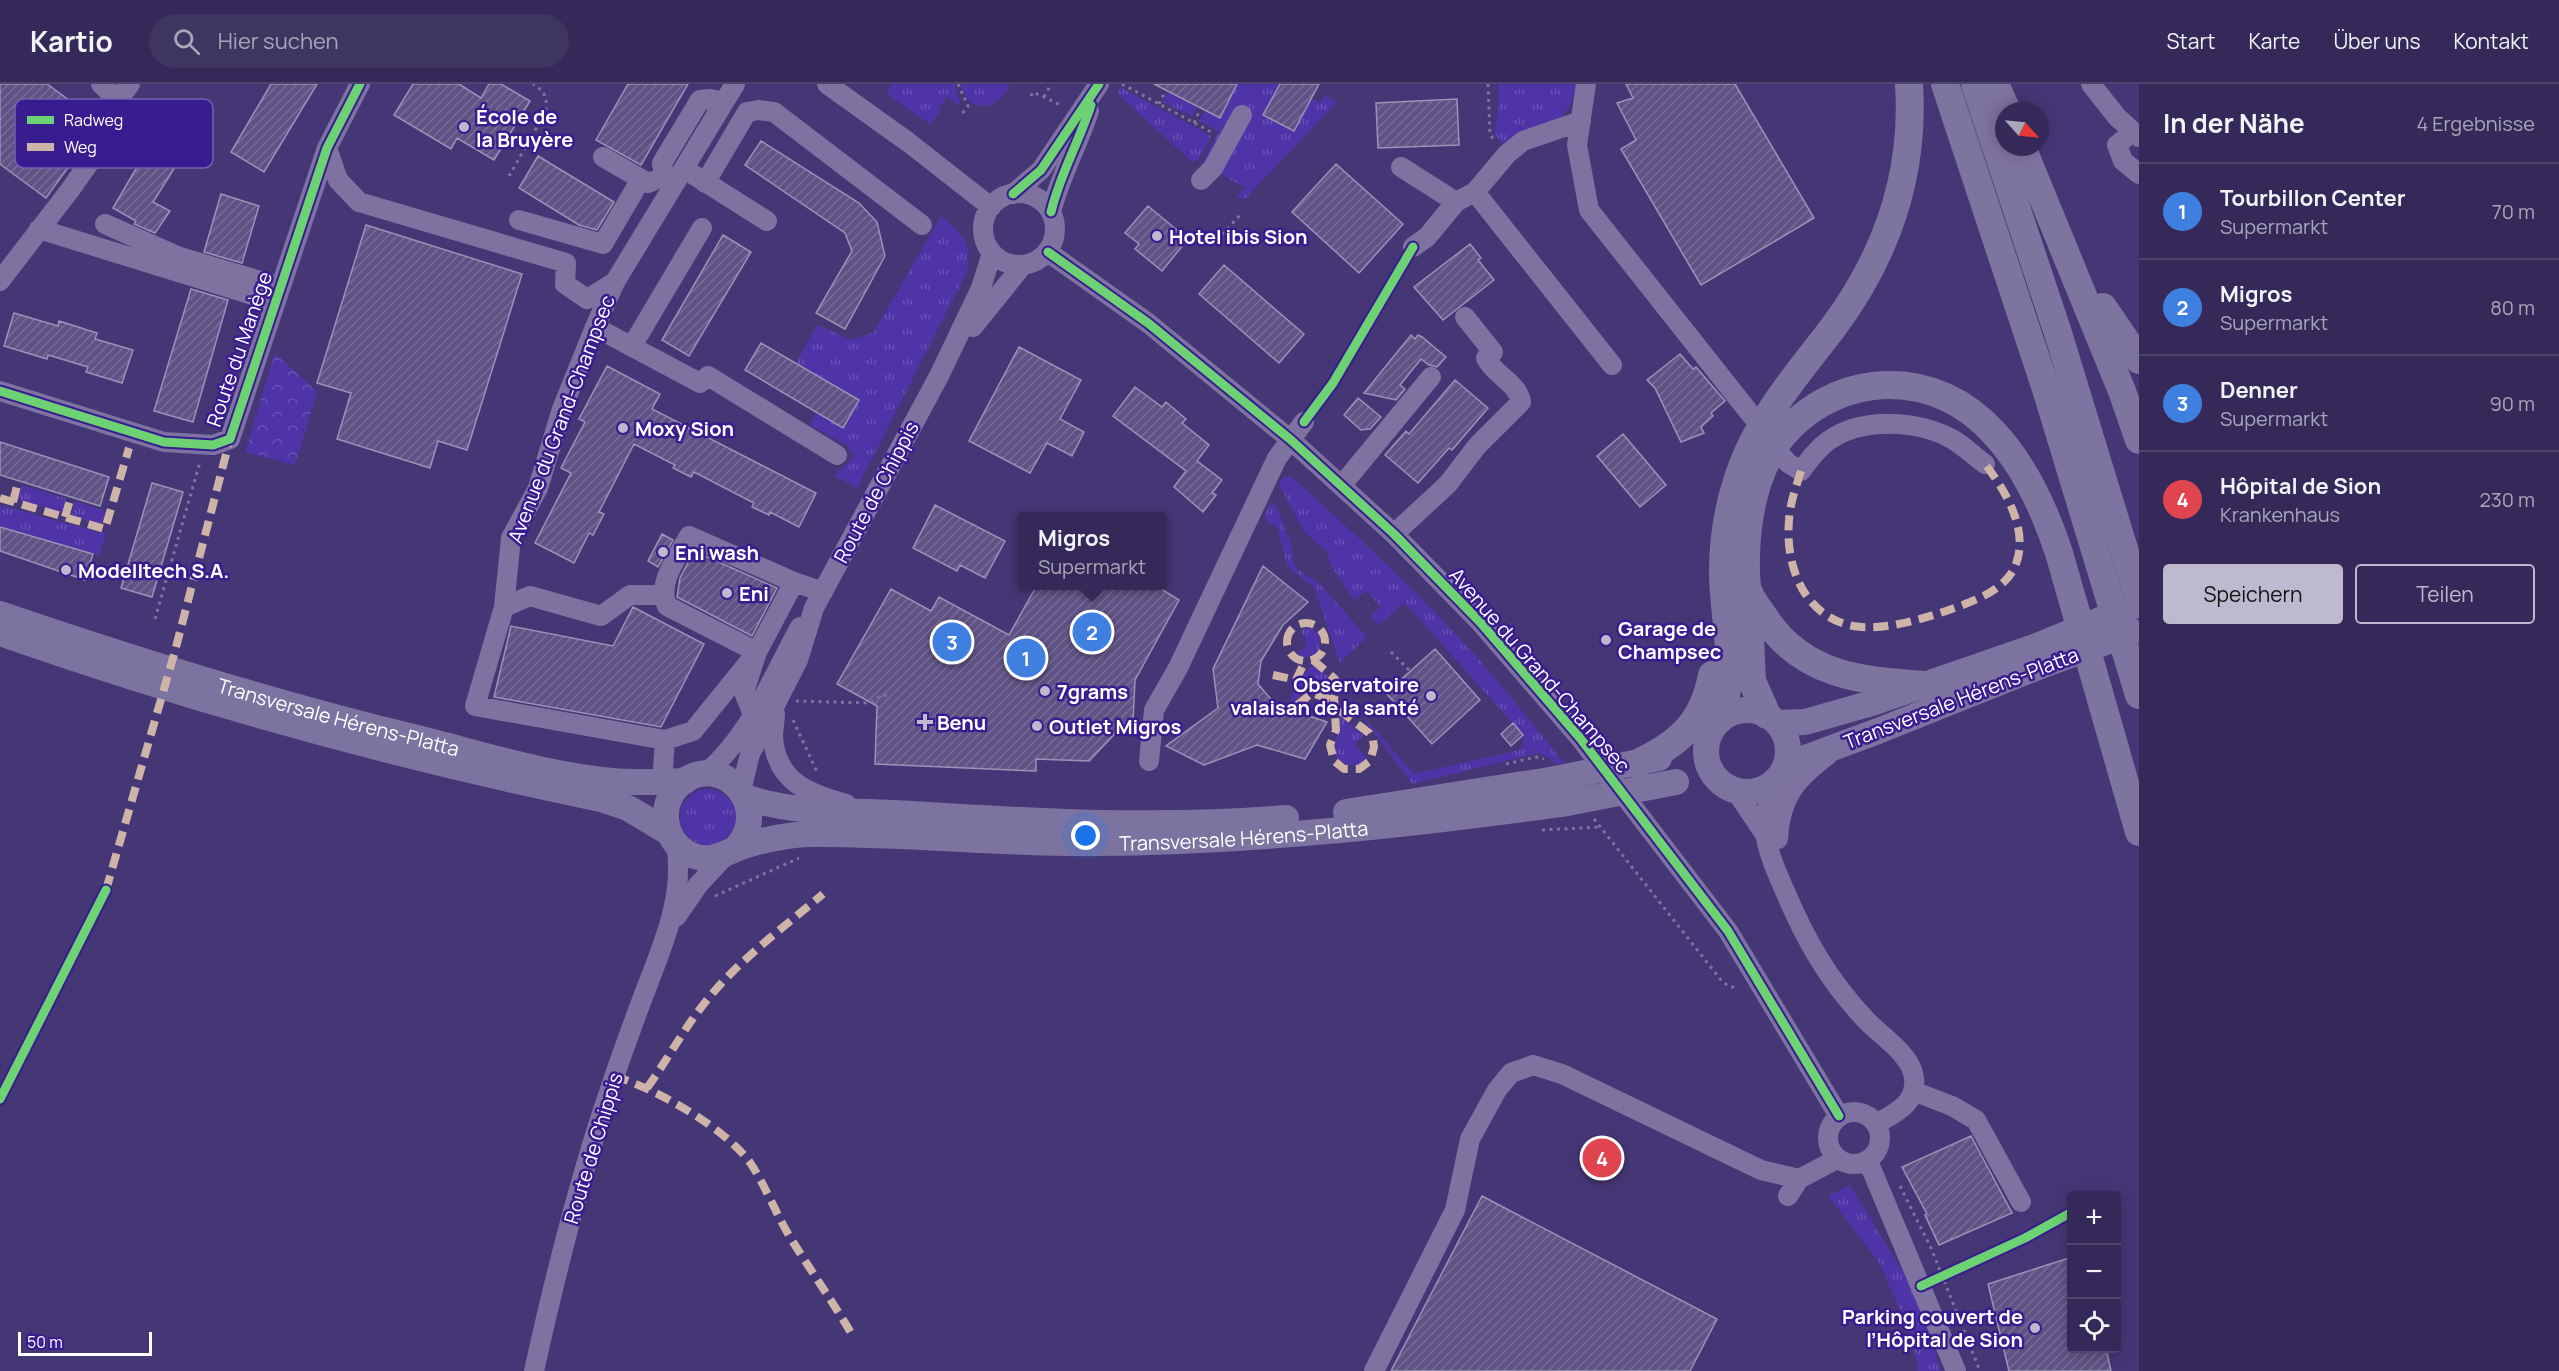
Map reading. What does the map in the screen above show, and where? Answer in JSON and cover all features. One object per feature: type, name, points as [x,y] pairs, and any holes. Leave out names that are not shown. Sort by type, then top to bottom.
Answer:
[{"type":"highway","points":[[1772,719],[1752,681],[1736,591],[1726,526],[1733,493],[1758,431],[1786,387],[1857,292],[1879,253],[1893,219],[1904,176],[1908,152],[1909,84]]},
{"type":"highway","points":[[1945,84],[2046,389],[2139,696]]},
{"type":"highway","points":[[1975,84],[2058,333],[2139,598]]},
{"type":"highway","points":[[1995,84],[2003,102]]},
{"type":"highway","points":[[2026,156],[2122,391],[2139,440]]},
{"type":"highway","points":[[2049,212],[2110,318],[2139,360]]},
{"type":"highway","points":[[1651,759],[1685,734],[1706,701],[1736,591],[1757,484],[1776,445],[1800,418],[1833,397],[1858,389],[1881,386],[1922,389],[1961,406],[1982,421],[2002,441],[2024,471],[2043,508],[2059,553],[2139,832]]},
{"type":"highway","points":[[1736,591],[1791,649],[1806,659],[1852,677],[1925,685]]},
{"type":"highway","points":[[1714,728],[1729,676],[1736,591]]},
{"type":"main road","name":"Transversale Hérens-Platta","points":[[1780,774],[1800,760],[1844,744],[2040,656],[2139,604]]},
{"type":"main road","name":"Transversale Hérens-Platta","points":[[0,614],[163,668],[344,720],[554,771],[609,780],[684,779]]},
{"type":"main road","name":"Transversale Hérens-Platta","points":[[1772,719],[1805,722],[1925,685],[2139,629]]},
{"type":"main road","name":"Transversale Hérens-Platta","points":[[0,633],[172,690],[339,739],[601,799],[628,808],[672,838]]},
{"type":"main road","points":[[1739,711],[1756,711],[1772,719],[1788,747],[1780,774],[1769,786],[1753,792],[1726,785],[1706,758],[1714,728],[1739,711]]},
{"type":"main road","name":"Transversale Hérens-Platta","points":[[743,794],[769,806],[806,811],[872,812],[1093,824],[1271,819],[1367,809],[1548,771],[1651,759],[1676,753],[1714,728]]},
{"type":"main road","points":[[725,778],[743,794],[749,811],[749,825],[744,838],[731,851],[713,858],[699,858],[685,852],[672,838],[666,819],[667,806],[684,779],[725,778]]},
{"type":"main road","name":"Transversale Hérens-Platta","points":[[731,851],[809,834],[1033,842],[1214,840],[1467,818],[1566,803],[1676,782],[1726,785]]},
{"type":"street","points":[[101,84],[124,92]]},
{"type":"street","name":"Route du Manège","points":[[0,391],[164,442],[213,445],[230,439],[327,148],[360,84]]},
{"type":"street","name":"Avenue du Grand-Champsec","points":[[665,740],[475,706],[504,607],[511,538],[538,489],[562,409],[595,327],[615,282],[674,177],[735,84]]},
{"type":"street","points":[[827,84],[908,142],[991,207]]},
{"type":"street","points":[[1586,84],[1577,145],[1589,210],[1752,416]]},
{"type":"street","points":[[2091,84],[2117,117],[2136,135],[2117,146],[2123,161],[2139,174]]},
{"type":"street","points":[[1013,194],[1035,197],[1044,203],[1051,212],[1055,233],[1048,252],[1034,263],[1022,266],[1004,262],[992,253],[985,241],[983,229],[985,217],[997,201],[1013,194],[1041,170],[1097,87]]},
{"type":"street","points":[[1051,212],[1065,168],[1083,130],[1097,87]]},
{"type":"street","points":[[705,183],[747,112],[758,110],[774,112],[922,225]]},
{"type":"street","points":[[1201,180],[1213,168],[1242,115]]},
{"type":"street","points":[[1413,246],[1427,237],[1456,202],[1475,192],[1507,153],[1523,141],[1581,121]]},
{"type":"street","points":[[327,148],[338,180],[359,202],[566,263],[565,284],[587,299],[615,282]]},
{"type":"street","points":[[603,157],[648,183],[674,177],[705,183],[767,221]]},
{"type":"street","points":[[1401,167],[1456,202]]},
{"type":"street","points":[[0,281],[86,168]]},
{"type":"street","points":[[519,220],[603,244],[641,179]]},
{"type":"street","points":[[1475,192],[1612,365]]},
{"type":"street","points":[[105,224],[177,256],[277,295]]},
{"type":"street","points":[[632,346],[702,228]]},
{"type":"street","name":"Route du Manège","points":[[39,229],[277,295]]},
{"type":"street","name":"Avenue du Grand-Champsec","points":[[1048,252],[1148,323],[1291,440],[1394,534],[1480,622],[1580,738],[1728,931],[1839,1116]]},
{"type":"street","name":"Route de Chippis","points":[[684,779],[730,751],[753,715],[802,624],[819,600],[939,376],[981,288],[992,253]]},
{"type":"street","name":"Route de Chippis","points":[[939,376],[999,291],[1022,266]]},
{"type":"street","points":[[1394,534],[1448,484],[1477,446],[1521,402],[1520,393],[1489,364],[1486,358],[1493,352],[1465,317]]},
{"type":"street","points":[[595,327],[700,383],[708,376],[837,454]]},
{"type":"street","points":[[1342,485],[1431,377]]},
{"type":"street","points":[[1149,761],[1154,710],[1178,668],[1277,458],[1304,422]]},
{"type":"street","points":[[1781,455],[1788,463],[1801,471],[1819,448],[1836,436],[1875,425],[1897,423],[1921,427],[1945,435],[1985,464]]},
{"type":"street","points":[[757,652],[667,606],[663,595],[664,584],[689,536],[794,582],[819,600]]},
{"type":"street","points":[[753,715],[744,692],[757,652],[794,582]]},
{"type":"street","points":[[504,607],[530,596],[601,616],[630,595],[663,595]]},
{"type":"street","name":"Route de Chippis","points":[[743,794],[750,754],[783,704],[819,600]]},
{"type":"street","points":[[684,779],[665,740],[693,731],[757,652]]},
{"type":"street","points":[[783,704],[774,747],[782,769],[800,788],[824,798],[872,812]]},
{"type":"street","points":[[1778,874],[1779,823],[1783,804],[1794,785],[1811,768],[1844,744]]},
{"type":"street","points":[[1766,836],[1769,798],[1780,774]]},
{"type":"street","points":[[1726,785],[1766,836],[1778,874],[1804,935],[1833,980],[1866,1020],[1908,1063],[1914,1077],[1913,1091],[1903,1108],[1876,1124]]},
{"type":"street","name":"Route de Chippis","points":[[534,1371],[558,1265],[584,1172],[616,1072],[668,930],[679,873],[672,838]]},
{"type":"street","name":"Route de Chippis","points":[[668,930],[698,885],[731,851]]},
{"type":"street","points":[[1374,1371],[1455,1210],[1470,1139],[1497,1090],[1511,1073],[1533,1065],[1562,1074],[1761,1170],[1799,1179]]},
{"type":"street","points":[[1913,1091],[1952,1106],[1976,1120],[2021,1202]]},
{"type":"street","points":[[1855,1112],[1871,1118],[1876,1124],[1880,1132],[1879,1148],[1868,1161],[1853,1165],[1837,1159],[1827,1137],[1833,1122],[1839,1116],[1855,1112]]},
{"type":"street","points":[[1788,1196],[1799,1179],[1837,1159]]},
{"type":"street","points":[[1868,1161],[1956,1371]]},
{"type":"path","points":[[509,176],[545,113],[548,103],[545,94],[533,84]]},
{"type":"path","points":[[958,84],[968,106],[962,114]]},
{"type":"path","points":[[1044,97],[1051,84]]},
{"type":"path","points":[[1122,84],[1214,134]]},
{"type":"path","points":[[1488,84],[1490,134],[1507,153]]},
{"type":"path","points":[[1031,96],[1033,92],[1067,108]]},
{"type":"path","points":[[1159,104],[1164,94]]},
{"type":"path","points":[[1194,123],[1199,112]]},
{"type":"path","points":[[1217,240],[1241,214]]},
{"type":"path","points":[[155,619],[205,445]]},
{"type":"path","points":[[1391,652],[1410,671]]},
{"type":"path","points":[[783,704],[870,703],[882,695],[891,696]]},
{"type":"path","points":[[792,718],[822,784]]},
{"type":"path","points":[[1504,764],[1536,757],[1548,771]]},
{"type":"path","points":[[1590,814],[1721,980],[1728,986],[1737,988]]},
{"type":"path","points":[[704,900],[809,853]]},
{"type":"path","points":[[1897,1178],[1946,1274],[1980,1371]]},
{"type":"path","points":[[1921,1286],[1946,1274]]},
{"type":"green space","points":[[891,84],[954,84],[960,102],[959,105],[947,97],[938,108],[941,110],[931,125],[887,94]]},
{"type":"green space","points":[[961,84],[1010,84],[999,100],[984,106],[970,101]]},
{"type":"green space","points":[[1237,84],[1280,84],[1263,115],[1294,131],[1311,99],[1320,103],[1324,95],[1337,102],[1245,199],[1236,198],[1245,188],[1206,165],[1201,165],[1219,131],[1199,121],[1205,110],[1220,117]]},
{"type":"green space","points":[[1498,84],[1577,84],[1570,105],[1558,122],[1503,144],[1494,134],[1498,110]]},
{"type":"green space","points":[[1120,87],[1211,136],[1199,159],[1192,162],[1120,96],[1118,91]]},
{"type":"green space","points":[[1168,91],[1197,106],[1192,117],[1163,102]]},
{"type":"green space","points":[[941,216],[965,241],[969,255],[966,274],[857,488],[834,476],[855,455],[849,451],[850,447],[810,425],[817,412],[844,427],[859,400],[796,363],[817,325],[851,340],[874,332]]},
{"type":"green space","points":[[275,353],[317,392],[295,465],[245,452]]},
{"type":"green space","points":[[1284,477],[1292,477],[1400,577],[1441,619],[1501,685],[1564,763],[1555,764],[1548,757],[1538,753],[1412,784],[1356,708],[1414,774],[1520,750],[1523,745],[1523,735],[1408,606],[1403,604],[1379,625],[1370,616],[1381,607],[1366,591],[1354,600],[1330,564],[1327,551],[1304,531],[1279,485]]},
{"type":"green space","points":[[22,485],[67,499],[62,512],[18,500]]},
{"type":"green space","points":[[75,501],[106,511],[102,525],[71,516]]},
{"type":"green space","points":[[1270,503],[1277,507],[1298,570],[1319,583],[1367,637],[1340,663],[1314,588],[1287,566],[1278,529],[1264,518]]},
{"type":"green space","points":[[0,505],[106,534],[99,555],[0,527]]},
{"type":"green space","points":[[1308,626],[1320,635],[1320,649],[1312,656],[1306,657],[1297,654],[1305,646],[1306,640],[1301,631]]},
{"type":"green space","points":[[1312,666],[1322,670],[1332,680],[1333,691],[1327,693],[1309,686],[1293,703],[1289,703],[1299,683]]},
{"type":"green space","points":[[1340,716],[1363,735],[1355,744],[1367,759],[1359,765],[1346,765],[1336,756]]},
{"type":"green space","points":[[708,789],[719,791],[728,797],[734,806],[736,817],[734,828],[728,837],[719,843],[708,845],[697,843],[688,837],[682,828],[680,817],[682,806],[688,797],[697,791]]},
{"type":"green space","points":[[1850,1185],[1917,1295],[1941,1371],[1918,1371],[1913,1340],[1879,1262],[1828,1196]]},
{"type":"building","points":[[0,84],[47,84],[67,99],[15,99],[15,168],[68,168],[46,198],[0,164]]},
{"type":"building","points":[[271,84],[317,84],[264,172],[231,152]]},
{"type":"building","name":"École de la Bruyère","points":[[413,84],[459,84],[481,98],[489,84],[501,84],[530,101],[494,160],[457,138],[451,149],[394,115]]},
{"type":"building","points":[[628,84],[688,84],[641,165],[596,140]]},
{"type":"building","points":[[1154,84],[1237,84],[1220,118]]},
{"type":"building","points":[[1280,84],[1319,84],[1294,131],[1263,115]]},
{"type":"building","points":[[1626,84],[1735,84],[1814,218],[1701,285],[1621,149],[1636,140],[1617,103],[1633,98]]},
{"type":"building","points":[[1457,99],[1459,145],[1378,148],[1376,103]]},
{"type":"building","points":[[761,141],[859,203],[877,222],[885,256],[845,329],[816,313],[852,251],[845,233],[745,165]]},
{"type":"building","points":[[538,156],[614,202],[597,230],[579,225],[519,188]]},
{"type":"building","points":[[1336,164],[1403,224],[1359,273],[1292,212]]},
{"type":"building","points":[[137,168],[174,168],[153,202],[170,211],[155,233],[134,224],[136,221],[113,208]]},
{"type":"building","points":[[221,194],[259,206],[242,263],[204,252]]},
{"type":"building","name":"Hotel ibis Sion","points":[[1148,206],[1188,239],[1162,271],[1135,249],[1139,244],[1125,233]]},
{"type":"building","points":[[366,225],[522,274],[467,450],[438,441],[430,468],[337,439],[351,393],[317,383]]},
{"type":"building","points":[[723,235],[751,252],[689,356],[662,340]]},
{"type":"building","points":[[1470,244],[1481,258],[1478,260],[1494,280],[1443,320],[1414,287]]},
{"type":"building","points":[[1224,265],[1304,334],[1279,363],[1199,294]]},
{"type":"building","points":[[191,289],[228,300],[193,422],[154,411]]},
{"type":"building","points":[[14,313],[58,326],[59,321],[97,333],[95,339],[133,350],[122,383],[86,372],[88,367],[48,355],[47,359],[4,346]]},
{"type":"building","points":[[1411,335],[1415,339],[1418,335],[1422,337],[1446,357],[1437,367],[1421,359],[1400,385],[1405,389],[1396,400],[1364,393]]},
{"type":"building","points":[[761,343],[859,400],[843,428],[745,370]]},
{"type":"building","points":[[1019,347],[1081,380],[1060,419],[1084,432],[1072,456],[1047,443],[1030,473],[969,441]]},
{"type":"building","points":[[1680,354],[1693,369],[1696,367],[1725,401],[1711,413],[1713,416],[1701,427],[1704,433],[1681,442],[1655,388],[1647,380]]},
{"type":"building","points":[[607,366],[660,394],[652,409],[816,493],[799,527],[770,512],[769,515],[752,507],[754,503],[694,472],[691,477],[673,468],[675,465],[634,444],[599,512],[604,514],[593,535],[589,533],[574,563],[535,543],[571,473],[561,468],[585,422],[579,419]]},
{"type":"building","points":[[1455,380],[1488,408],[1452,450],[1449,448],[1418,483],[1385,455],[1406,431],[1409,434]]},
{"type":"building","points":[[1135,387],[1162,407],[1166,402],[1186,419],[1182,423],[1209,445],[1197,461],[1222,480],[1212,493],[1216,495],[1203,512],[1174,487],[1186,471],[1113,416]]},
{"type":"building","points":[[1358,398],[1381,417],[1370,429],[1361,430],[1344,415]]},
{"type":"building","points":[[1623,434],[1666,485],[1640,507],[1597,456]]},
{"type":"building","points":[[0,442],[109,477],[100,506],[0,475]]},
{"type":"building","points":[[152,483],[183,492],[152,597],[121,588]]},
{"type":"building","points":[[935,505],[1005,541],[985,578],[960,565],[957,571],[913,548]]},
{"type":"building","points":[[0,527],[93,554],[85,580],[0,551]]},
{"type":"building","name":"Eni wash","points":[[662,534],[673,540],[658,567],[648,561]]},
{"type":"building","name":"Eni","points":[[694,551],[777,588],[752,636],[677,597],[680,578]]},
{"type":"building","points":[[1263,566],[1308,602],[1283,625],[1261,661],[1258,684],[1276,705],[1327,722],[1305,759],[1257,745],[1204,765],[1166,746],[1218,708],[1213,669]]},
{"type":"building","points":[[891,589],[931,611],[939,597],[1009,635],[1034,590],[1163,590],[1179,600],[1135,680],[1133,721],[1127,721],[1089,761],[1036,759],[1036,771],[875,764],[877,706],[837,684]]},
{"type":"building","points":[[633,607],[704,644],[661,727],[494,697],[511,626],[613,646]]},
{"type":"building","points":[[1435,649],[1480,700],[1432,744],[1386,693]]},
{"type":"building","points":[[1513,723],[1523,735],[1511,746],[1501,734]]},
{"type":"building","points":[[1971,1136],[2012,1213],[1939,1245],[1925,1215],[1927,1214],[1902,1167]]},
{"type":"building","points":[[1482,1196],[1717,1319],[1690,1371],[1391,1371]]},
{"type":"building","name":"Parking couvert de l’Hôpital de Sion","points":[[2067,1259],[2067,1353],[2107,1353],[2111,1371],[2009,1371],[1988,1284]]},
{"type":"marked path","points":[[106,890],[175,651],[230,439]]},
{"type":"marked path","points":[[0,498],[105,529],[129,448]]},
{"type":"marked path","points":[[1801,471],[1789,520],[1790,554],[1801,586],[1821,612],[1853,626],[1876,627],[1912,621],[1966,604],[1996,588],[2011,573],[2019,551],[2017,524],[2007,498],[1985,464]]},
{"type":"marked path","points":[[13,502],[18,482]]},
{"type":"marked path","points":[[65,517],[70,500]]},
{"type":"marked path","points":[[1306,623],[1320,628],[1325,642],[1320,656],[1306,661],[1292,656],[1287,642],[1292,628],[1306,623]]},
{"type":"marked path","points":[[1313,660],[1335,679],[1337,687],[1334,698],[1336,730],[1330,745],[1334,761],[1344,769],[1359,769],[1370,761],[1374,747],[1373,740],[1369,733],[1335,707]]},
{"type":"marked path","points":[[1273,675],[1296,680],[1305,661]]},
{"type":"marked path","points":[[1297,705],[1312,693],[1335,701]]},
{"type":"marked path","points":[[647,1088],[691,1021],[720,985],[762,944],[823,894]]},
{"type":"marked path","points":[[614,1076],[649,1090],[687,1110],[722,1135],[749,1161],[787,1232],[854,1338]]},
{"type":"cycle path","points":[[0,391],[164,442],[213,445],[230,439],[327,148],[360,84]]},
{"type":"cycle path","points":[[1013,194],[1041,170],[1099,84]]},
{"type":"cycle path","points":[[1051,212],[1059,184],[1091,105]]},
{"type":"cycle path","points":[[1304,422],[1333,383],[1413,247]]},
{"type":"cycle path","points":[[1048,252],[1148,323],[1291,440],[1394,534],[1480,622],[1580,738],[1728,931],[1839,1116]]},
{"type":"cycle path","points":[[0,1099],[106,890]]},
{"type":"cycle path","points":[[1921,1286],[2025,1238],[2067,1215]]},
{"type":"place","name":"École de la Bruyère","points":[[464,127]]},
{"type":"place","name":"Hotel ibis Sion","points":[[1157,236]]},
{"type":"place","name":"Moxy Sion","points":[[623,428]]},
{"type":"place","name":"Eni wash","points":[[663,552]]},
{"type":"place","name":"Modelltech S.A.","points":[[66,570]]},
{"type":"place","name":"Eni","points":[[727,593]]},
{"type":"place","name":"Migros","points":[[1092,632]]},
{"type":"place","name":"Garage de Champsec","points":[[1606,640]]},
{"type":"place","name":"Denner","points":[[952,642]]},
{"type":"place","name":"Tourbillon Center","points":[[1026,658]]},
{"type":"place","name":"7grams","points":[[1045,691]]},
{"type":"place","name":"Observatoire valaisan de la santé","points":[[1431,696]]},
{"type":"place","name":"Benu","points":[[925,722]]},
{"type":"place","name":"Outlet Migros","points":[[1037,726]]},
{"type":"place","name":"Hôpital de Sion","points":[[1602,1158]]},
{"type":"place","name":"Parking couvert de l’Hôpital de Sion","points":[[2035,1328]]}]
